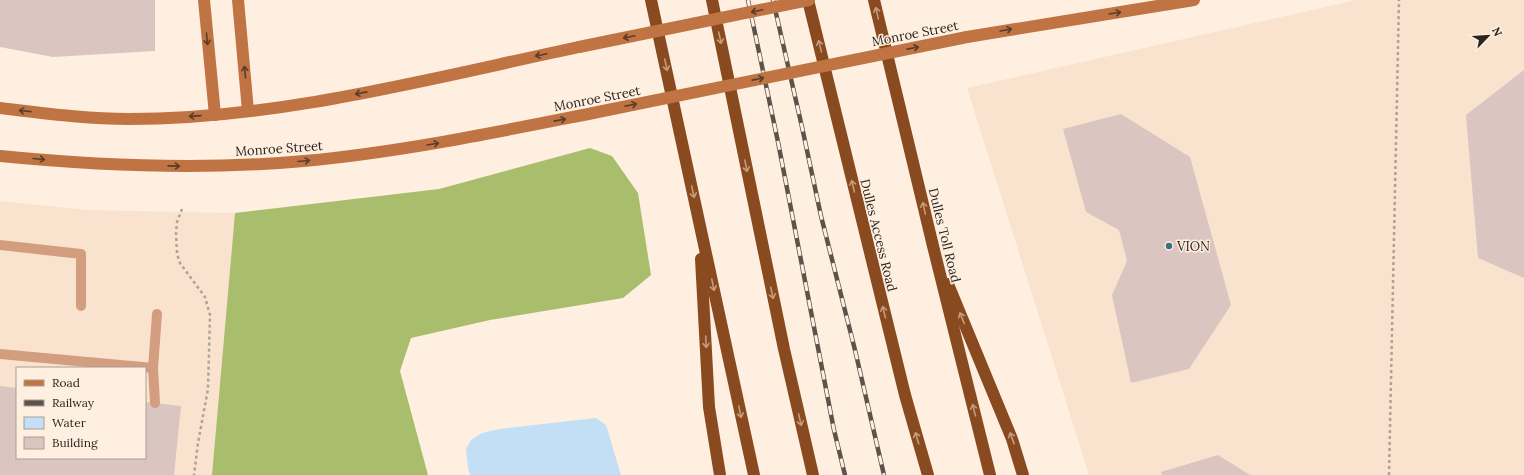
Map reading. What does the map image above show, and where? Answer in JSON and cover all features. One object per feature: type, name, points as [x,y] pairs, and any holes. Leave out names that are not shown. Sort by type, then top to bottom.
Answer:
[{"type":"highway","points":[[651,0],[754,475]]},
{"type":"highway","points":[[712,0],[784,349],[813,475]]},
{"type":"highway","name":"Dulles Access Road","points":[[808,0],[901,380],[928,475]]},
{"type":"highway","name":"Dulles Toll Road","points":[[874,0],[990,475]]},
{"type":"highway","points":[[699,220],[709,407],[720,475]]},
{"type":"highway","points":[[933,246],[1012,439],[1023,475]]},
{"type":"main road","points":[[204,0],[214,115]]},
{"type":"main road","points":[[238,0],[248,111]]},
{"type":"main road","points":[[0,108],[73,116],[129,119],[214,115],[248,111],[358,94],[808,0]]},
{"type":"main road","name":"Monroe Street","points":[[0,156],[101,164],[160,166],[218,166],[343,157],[462,139],[967,37],[1194,0]]},
{"type":"lane","points":[[0,245],[81,254],[81,306]]},
{"type":"lane","points":[[155,403],[153,368],[157,314]]},
{"type":"lane","points":[[0,354],[142,367]]},
{"type":"lane","points":[[146,367],[153,368]]},
{"type":"path","points":[[1389,475],[1399,0]]},
{"type":"path","points":[[182,208],[176,228],[177,254],[180,263],[205,298],[210,315],[208,389],[194,475]]},
{"type":"shaded area","points":[[1356,0],[1524,0],[1524,475],[1089,475],[967,88]]},
{"type":"shaded area","points":[[0,201],[87,210],[235,213],[212,475],[0,475]]},
{"type":"green space","points":[[590,148],[612,156],[638,193],[651,275],[623,298],[490,320],[411,338],[400,371],[428,475],[212,475],[235,213],[439,189]]},
{"type":"water","points":[[596,418],[606,425],[621,475],[470,475],[466,449],[471,440],[482,433],[500,429]]},
{"type":"building","points":[[0,0],[155,0],[155,51],[53,57],[0,47]]},
{"type":"building","points":[[1524,70],[1524,278],[1478,258],[1466,115]]},
{"type":"building","name":"VION","points":[[1121,114],[1190,157],[1231,305],[1189,369],[1131,383],[1112,295],[1127,261],[1119,230],[1086,212],[1063,129]]},
{"type":"building","points":[[0,386],[16,388],[16,459],[146,459],[146,402],[181,406],[174,475],[0,475]]},
{"type":"building","points":[[1218,455],[1250,475],[1162,475],[1161,472]]},
{"type":"railway","points":[[748,0],[778,142],[834,430],[845,475]]},
{"type":"railway","points":[[773,0],[821,216],[855,350],[884,475]]},
{"type":"place","name":"VION","points":[[1169,246]]}]
